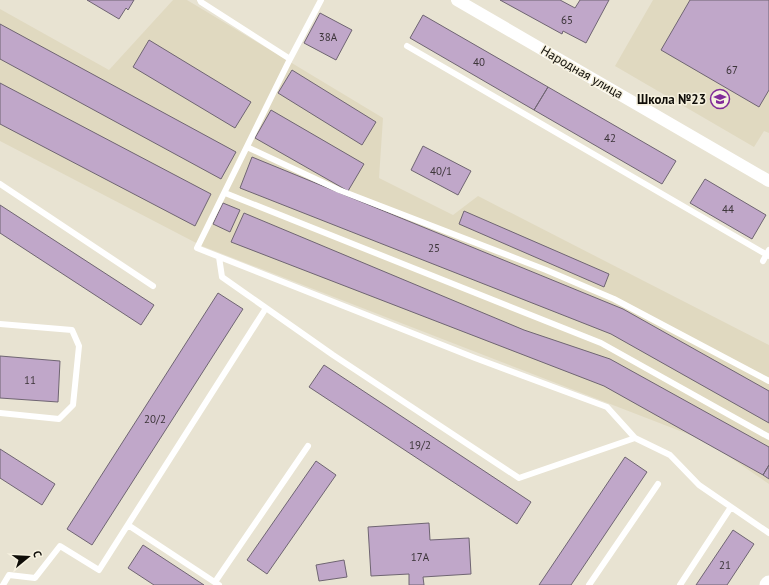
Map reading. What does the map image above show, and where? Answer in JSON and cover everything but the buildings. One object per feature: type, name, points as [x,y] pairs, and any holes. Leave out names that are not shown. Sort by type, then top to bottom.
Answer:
[{"type":"street","name":"Народная улица","points":[[456,0],[769,180]]},
{"type":"lane","points":[[200,0],[290,59]]},
{"type":"lane","points":[[322,0],[290,59],[197,248],[475,358],[607,407],[635,438],[670,455],[699,485],[769,533]]},
{"type":"lane","points":[[407,46],[768,254],[763,261]]},
{"type":"lane","points":[[247,147],[339,190],[546,270],[614,299],[769,381]]},
{"type":"lane","points":[[0,184],[153,286]]},
{"type":"lane","points":[[225,193],[601,344],[769,437]]},
{"type":"lane","points":[[220,257],[222,277],[333,355],[519,478],[635,438]]},
{"type":"lane","points":[[3,585],[9,575],[35,578],[60,546],[99,570],[266,308]]},
{"type":"lane","points":[[0,324],[72,330],[79,346],[73,405],[59,419],[0,413]]},
{"type":"lane","points":[[128,525],[217,584],[308,446]]},
{"type":"lane","points":[[589,585],[658,484]]},
{"type":"lane","points":[[680,585],[731,507]]},
{"type":"shaded area","points":[[173,0],[187,0],[383,118],[379,178],[453,215],[478,196],[769,345],[769,484],[706,441],[202,246],[0,141],[0,9],[109,70]]},
{"type":"shaded area","name":"Школа №23","points":[[653,0],[769,0],[769,133],[764,131],[754,147],[615,66]]},
{"type":"place","name":"Школа №23","points":[[720,99]]}]
